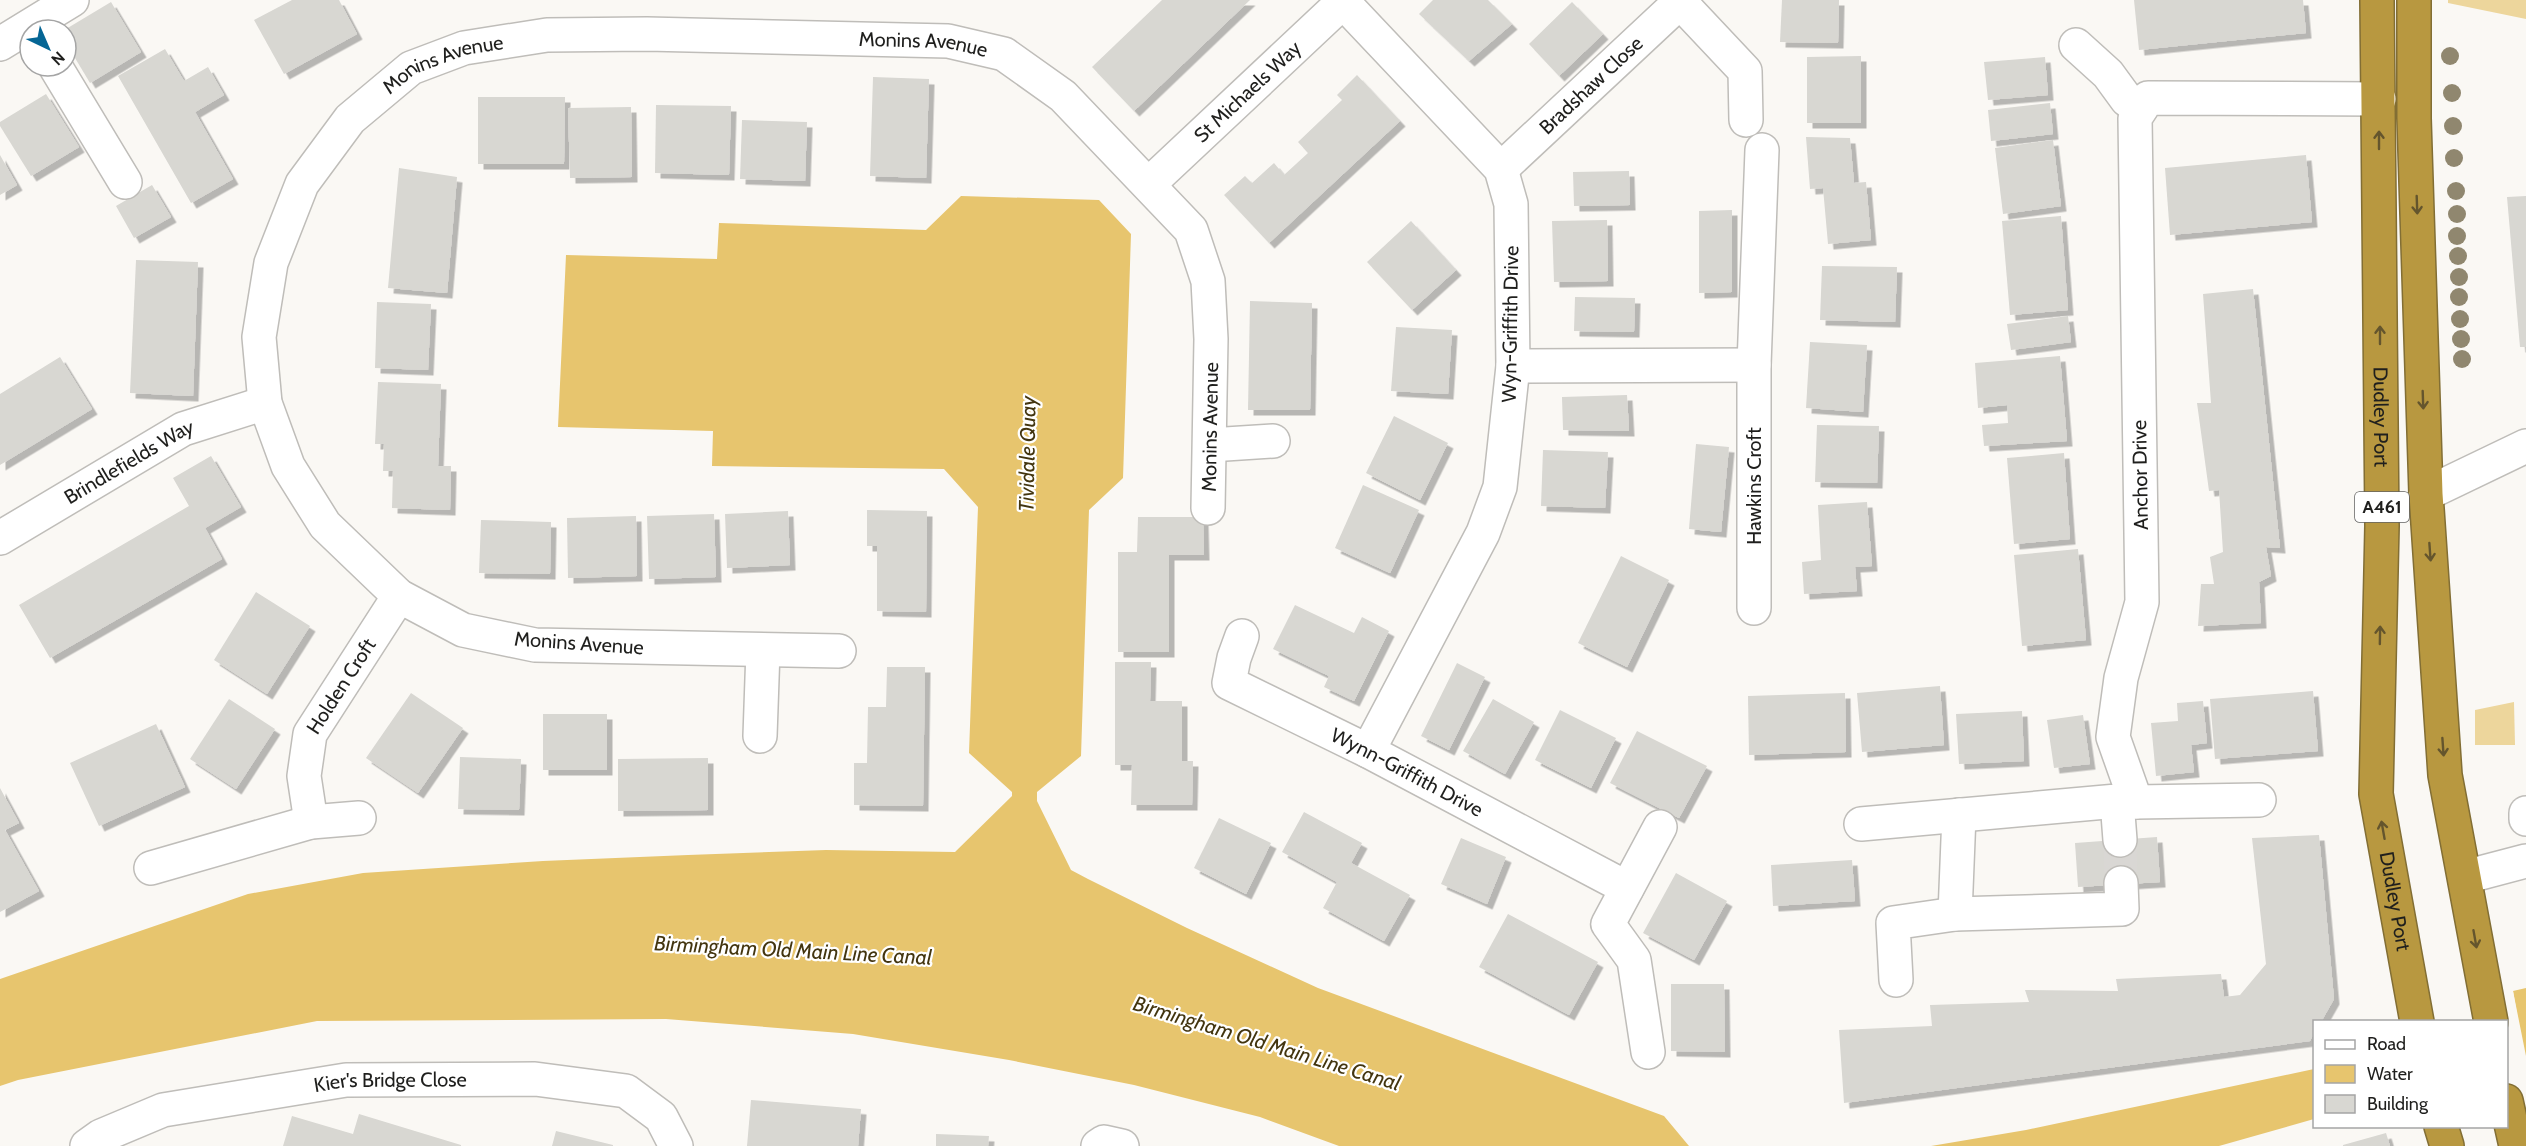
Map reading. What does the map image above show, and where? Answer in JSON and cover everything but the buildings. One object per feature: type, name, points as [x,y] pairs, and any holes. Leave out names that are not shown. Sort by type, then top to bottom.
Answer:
[{"type":"highway","name":"Dudley Port","points":[[2377,0],[2381,595],[2376,794],[2416,1016]]},
{"type":"highway","points":[[2395,0],[2395,88],[2379,99],[2415,137]]},
{"type":"highway","name":"Dudley Port","points":[[2414,0],[2415,137],[2426,494],[2445,775],[2488,1009]]},
{"type":"highway","points":[[2381,456],[2402,481],[2426,494],[2401,513],[2402,555],[2381,595]]},
{"type":"highway","points":[[2508,1109],[2516,1146]]},
{"type":"highway","points":[[2442,1128],[2447,1146]]},
{"type":"street","points":[[46,18],[72,0]]},
{"type":"street","name":"Wyn-Griffith Drive","points":[[1344,1],[1501,169],[1511,204],[1514,366],[1500,487],[1486,524],[1368,751]]},
{"type":"street","name":"St Michaels Way","points":[[1149,184],[1344,1]]},
{"type":"street","name":"Bradshaw Close","points":[[1501,169],[1681,1],[1745,71],[1746,120]]},
{"type":"street","name":"Monins Avenue","points":[[839,651],[534,645],[463,630],[399,596],[325,525],[288,466],[265,403],[260,337],[271,263],[302,184],[350,119],[411,68],[464,48],[547,35],[647,34],[948,41],[1004,54],[1064,96],[1191,230],[1208,281],[1211,339],[1208,508]]},
{"type":"street","points":[[0,44],[18,35]]},
{"type":"street","points":[[2076,45],[2108,74],[2127,100],[2142,108],[2148,98],[2379,99]]},
{"type":"street","points":[[62,78],[126,182]]},
{"type":"street","name":"Anchor Drive","points":[[2120,840],[2127,802],[2113,737],[2121,678],[2142,602],[2135,118],[2142,108]]},
{"type":"street","name":"Hawkins Croft","points":[[1754,608],[1754,365],[1762,150]]},
{"type":"street","points":[[1514,366],[1754,365]]},
{"type":"street","name":"Brindlefields Way","points":[[0,538],[183,429],[265,403]]},
{"type":"street","points":[[1210,445],[1273,441]]},
{"type":"street","points":[[2426,494],[2526,446]]},
{"type":"street","name":"Holden Croft","points":[[311,822],[304,776],[310,734],[399,596]]},
{"type":"street","name":"Wynn-Griffith Drive","points":[[1242,636],[1234,658],[1229,683],[1368,751],[1627,888]]},
{"type":"street","points":[[760,736],[762,650]]},
{"type":"street","points":[[1861,824],[2127,802],[2259,800]]},
{"type":"street","points":[[2526,813],[2526,819]]},
{"type":"street","points":[[1955,914],[1959,815]]},
{"type":"street","points":[[151,868],[311,822],[359,818]]},
{"type":"street","points":[[1648,1052],[1634,960],[1608,924],[1660,827]]},
{"type":"street","points":[[2464,877],[2526,861]]},
{"type":"street","points":[[1896,980],[1893,923],[1955,914],[2122,909],[2121,884]]},
{"type":"street","name":"Kier's Bridge Close","points":[[87,1146],[101,1136],[163,1110],[346,1080],[535,1079],[626,1091],[661,1117],[676,1146]]},
{"type":"street","points":[[1098,1146],[1104,1142],[1122,1146]]},
{"type":"shaded area","points":[[2448,0],[2526,0],[2526,19],[2448,3]]},
{"type":"shaded area","points":[[2514,702],[2515,745],[2475,745],[2475,710]]},
{"type":"water","points":[[961,196],[1099,200],[1131,234],[1123,478],[1089,510],[1081,756],[1037,792],[1037,801],[1071,870],[1187,928],[1318,988],[1664,1116],[1689,1146],[1339,1146],[1260,1117],[1134,1085],[1009,1060],[853,1034],[666,1019],[317,1021],[18,1080],[0,1086],[0,979],[248,894],[363,873],[543,861],[826,850],[955,852],[1012,796],[1012,792],[969,753],[978,507],[944,469],[712,466],[713,431],[558,427],[566,255],[717,259],[719,223],[926,230]]},
{"type":"water","points":[[2526,988],[2526,1066],[2513,991]]},
{"type":"water","points":[[2313,1069],[2313,1119],[2219,1146],[1931,1146],[2026,1130]]},
{"type":"pier","points":[[2510,991],[2513,991],[2526,1056],[2526,1069],[2508,1073],[2508,1026],[2517,1024]]},
{"type":"tunnel","points":[[2120,840],[2121,883]]},
{"type":"water label","name":"Tividale Quay","points":[[1027,454]]},
{"type":"water label","name":"Birmingham Old Main Line Canal","points":[[793,950]]},
{"type":"water label","name":"Birmingham Old Main Line Canal","points":[[1267,1043]]}]
